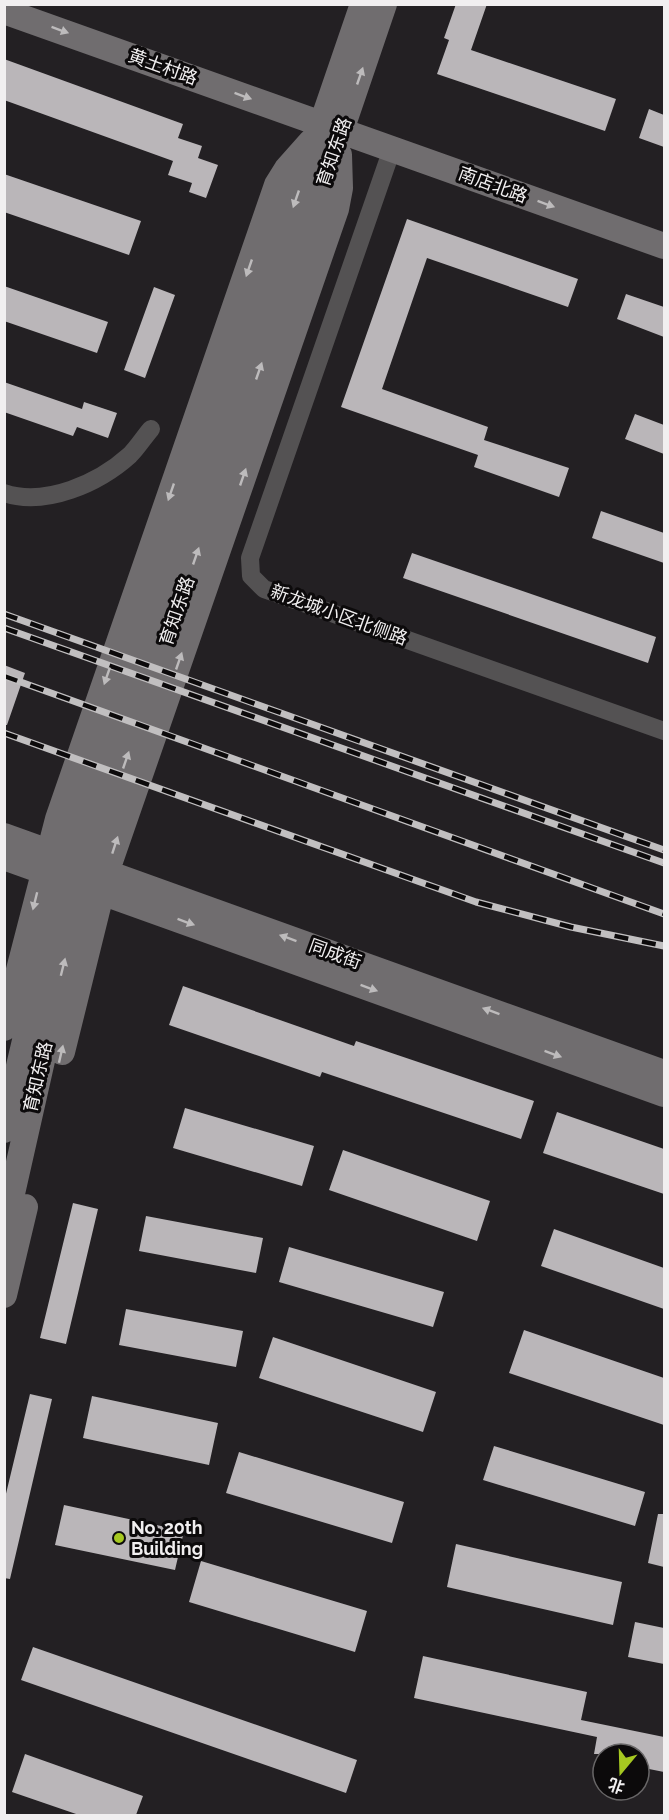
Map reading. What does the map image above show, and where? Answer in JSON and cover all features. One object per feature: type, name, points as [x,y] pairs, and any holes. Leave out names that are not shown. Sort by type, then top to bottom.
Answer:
[{"type":"main road","name":"黄土村路","points":[[40,4],[334,119]]},
{"type":"main road","name":"育知东路","points":[[4,1229],[62,972],[94,854],[334,119],[363,4]]},
{"type":"main road","name":"育知东路","points":[[4,1130],[71,858],[334,119],[384,4]]},
{"type":"main road","name":"黄土村路","points":[[4,11],[334,119]]},
{"type":"main road","name":"南店北路","points":[[334,119],[392,149],[664,246]]},
{"type":"main road","name":"南店北路","points":[[334,119],[664,228]]},
{"type":"main road","points":[[4,1028],[58,819],[269,208],[281,177],[334,119]]},
{"type":"main road","points":[[4,1295],[107,870],[336,209],[340,188],[334,119]]},
{"type":"main road","name":"同成街","points":[[7,848],[664,1073]]},
{"type":"main road","name":"同成街","points":[[134,893],[664,1094]]},
{"type":"street","name":"新龙城小区北侧路","points":[[392,149],[250,558],[249,570],[254,581],[264,589],[664,731]]},
{"type":"street","points":[[4,493],[38,498],[100,477],[131,454],[151,429]]},
{"type":"building","points":[[456,4],[487,4],[471,50],[616,99],[605,131],[437,74],[449,40],[444,38]]},
{"type":"building","points":[[4,59],[183,124],[178,138],[202,146],[198,158],[218,165],[206,198],[189,192],[192,183],[168,175],[173,161],[4,100]]},
{"type":"building","points":[[649,109],[664,115],[664,147],[639,138]]},
{"type":"building","points":[[4,174],[141,221],[129,255],[4,212]]},
{"type":"building","points":[[407,219],[578,279],[568,307],[427,258],[382,389],[488,427],[484,440],[569,468],[559,497],[474,467],[478,455],[341,407]]},
{"type":"building","points":[[4,286],[108,322],[97,353],[4,321]]},
{"type":"building","points":[[154,287],[175,295],[145,378],[124,370]]},
{"type":"building","points":[[626,294],[664,307],[664,337],[617,319]]},
{"type":"building","points":[[4,382],[82,409],[84,402],[117,413],[108,438],[77,427],[73,436],[4,412]]},
{"type":"building","points":[[635,414],[664,425],[664,454],[625,439]]},
{"type":"building","points":[[601,511],[664,533],[664,563],[592,538]]},
{"type":"building","points":[[412,553],[656,637],[648,663],[403,578]]},
{"type":"building","points":[[4,665],[25,673],[7,725],[4,725]]},
{"type":"building","points":[[183,986],[354,1046],[356,1041],[534,1101],[521,1139],[322,1072],[320,1077],[169,1025]]},
{"type":"building","points":[[185,1108],[314,1146],[302,1186],[173,1148]]},
{"type":"building","points":[[557,1112],[664,1149],[664,1194],[543,1153]]},
{"type":"building","points":[[343,1150],[490,1201],[477,1241],[329,1190]]},
{"type":"building","points":[[73,1203],[98,1209],[66,1344],[40,1338]]},
{"type":"building","points":[[146,1216],[263,1238],[256,1273],[139,1251]]},
{"type":"building","points":[[554,1229],[664,1268],[664,1309],[541,1266]]},
{"type":"building","points":[[289,1247],[444,1292],[433,1327],[279,1282]]},
{"type":"building","points":[[126,1309],[243,1331],[236,1367],[119,1345]]},
{"type":"building","points":[[524,1330],[664,1378],[664,1425],[509,1373]]},
{"type":"building","points":[[273,1337],[436,1392],[423,1432],[259,1378]]},
{"type":"building","points":[[30,1394],[52,1399],[10,1579],[4,1578],[4,1502]]},
{"type":"building","points":[[92,1396],[218,1423],[209,1465],[83,1438]]},
{"type":"building","points":[[494,1446],[645,1492],[635,1526],[483,1480]]},
{"type":"building","points":[[239,1452],[404,1502],[392,1543],[226,1493]]},
{"type":"building","name":"No. 20th Building","points":[[64,1505],[184,1531],[175,1570],[55,1545]]},
{"type":"building","points":[[658,1514],[664,1514],[664,1567],[648,1563]]},
{"type":"building","points":[[456,1544],[622,1582],[613,1625],[447,1587]]},
{"type":"building","points":[[201,1561],[367,1611],[355,1652],[189,1602]]},
{"type":"building","points":[[635,1622],[664,1628],[664,1664],[628,1657]]},
{"type":"building","points":[[33,1647],[357,1760],[346,1793],[21,1680]]},
{"type":"building","points":[[423,1656],[587,1692],[581,1720],[664,1737],[664,1772],[651,1769],[651,1742],[596,1742],[597,1737],[414,1698]]},
{"type":"building","points":[[25,1754],[143,1796],[136,1815],[79,1815],[12,1792]]},
{"type":"railway","points":[[4,614],[664,850]]},
{"type":"railway","points":[[4,628],[664,863]]},
{"type":"railway","points":[[4,676],[664,914]]},
{"type":"railway","points":[[4,733],[476,902],[571,927],[664,946]]},
{"type":"place","name":"No. 20th Building","points":[[119,1538]]}]
